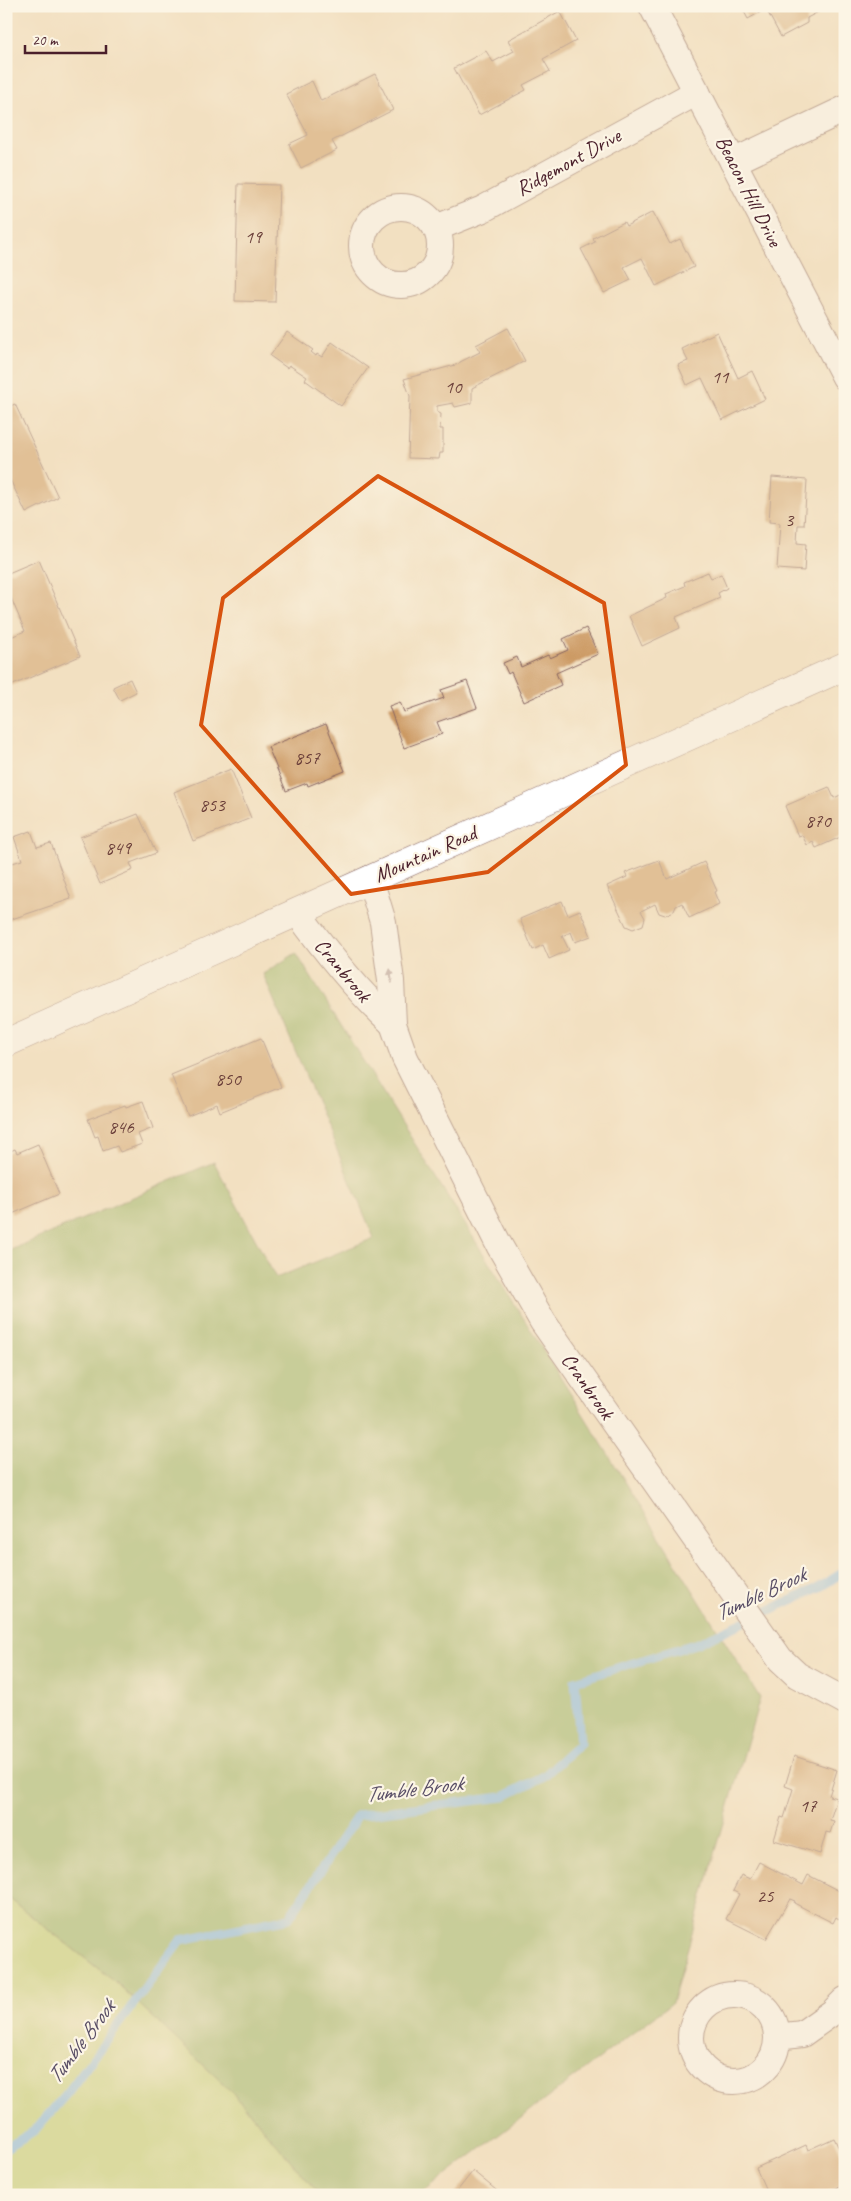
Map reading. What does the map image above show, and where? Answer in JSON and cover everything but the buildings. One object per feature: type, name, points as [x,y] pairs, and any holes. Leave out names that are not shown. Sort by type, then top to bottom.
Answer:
[{"type":"main road","name":"Mountain Road","points":[[6,1043],[845,666]]},
{"type":"street","name":"Beacon Hill Drive","points":[[652,6],[845,377]]},
{"type":"street","name":"Ridgemont Drive","points":[[436,228],[482,209],[697,92]]},
{"type":"street","points":[[733,162],[845,109]]},
{"type":"street","name":"Cranbrook","points":[[370,879],[383,922],[391,981],[393,1024],[405,1058],[499,1245],[543,1322],[780,1659],[797,1675],[845,1701]]},
{"type":"street","name":"Cranbrook","points":[[297,912],[327,953],[364,998],[393,1024]]},
{"type":"street","points":[[777,2037],[802,2034],[833,2012],[845,2000]]},
{"type":"highlighted area","points":[[378,476],[604,603],[626,765],[488,872],[351,894],[201,725],[223,598]]},
{"type":"green space","points":[[296,953],[760,1698],[672,2003],[420,2195],[320,2195],[232,2092],[119,1985],[6,1896],[6,1252],[214,1162],[276,1278],[374,1238],[263,974]]},
{"type":"green space","points":[[6,1896],[119,1985],[232,2092],[320,2195],[6,2195]]},
{"type":"waterway","name":"Tumble Brook","points":[[6,2148],[34,2131],[68,2092],[181,1940],[289,1918],[358,1815],[503,1797],[544,1776],[580,1743],[575,1681],[698,1643],[820,1587],[845,1571]]}]
